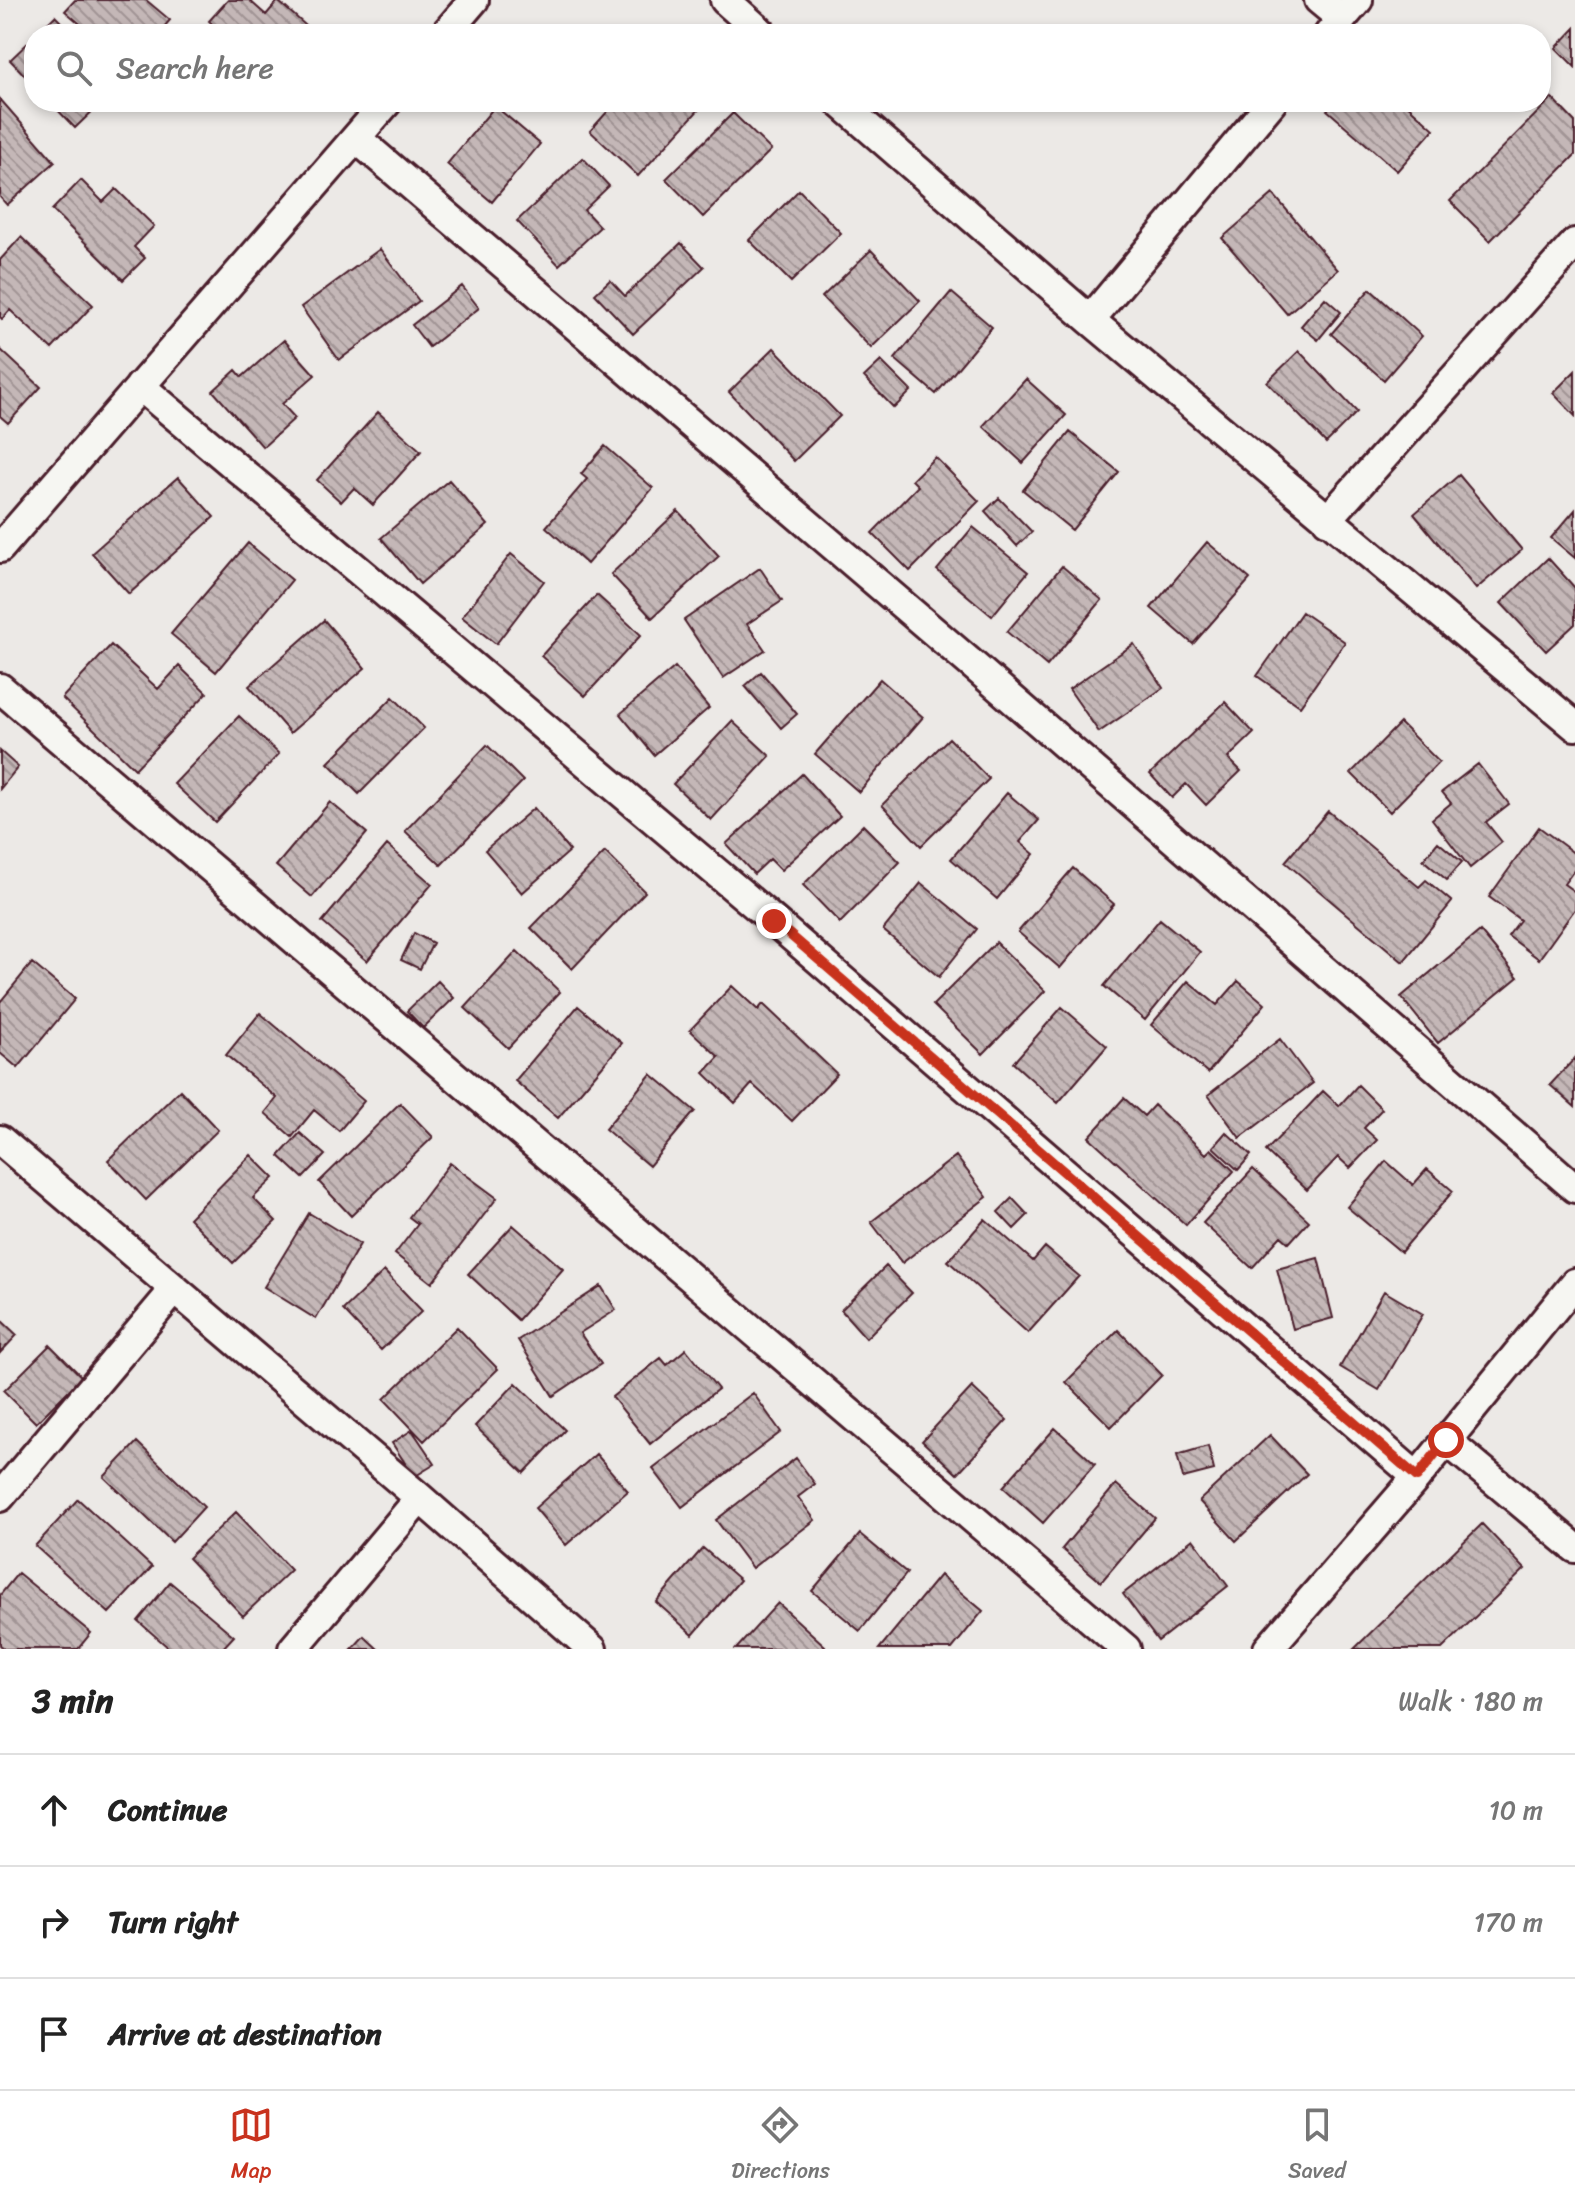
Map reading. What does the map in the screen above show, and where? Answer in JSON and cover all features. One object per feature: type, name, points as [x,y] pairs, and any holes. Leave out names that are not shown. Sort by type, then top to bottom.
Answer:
[{"type":"street","points":[[454,24],[474,0]]},
{"type":"street","points":[[725,0],[752,24]]},
{"type":"street","points":[[1319,0],[1343,18]]},
{"type":"street","points":[[0,548],[378,112]]},
{"type":"street","points":[[851,112],[1090,320],[1575,726]]},
{"type":"street","points":[[1090,320],[1264,112]]},
{"type":"street","points":[[356,138],[980,671],[1575,1188]]},
{"type":"street","points":[[1327,520],[1575,243]]},
{"type":"street","points":[[140,386],[786,931],[1417,1477]]},
{"type":"street","points":[[0,688],[1126,1649]]},
{"type":"street","points":[[0,1140],[592,1649]]},
{"type":"street","points":[[1268,1649],[1417,1477],[1575,1283]]},
{"type":"street","points":[[0,1497],[175,1289]]},
{"type":"street","points":[[1446,1440],[1575,1548]]},
{"type":"street","points":[[293,1649],[420,1498]]},
{"type":"building","points":[[75,0],[146,0],[170,20],[167,24],[80,24],[65,11]]},
{"type":"building","points":[[228,0],[249,0],[266,15],[278,1],[304,24],[212,24],[209,21]]},
{"type":"building","points":[[55,16],[63,24],[47,24]]},
{"type":"building","points":[[1575,28],[1575,67],[1556,48]]},
{"type":"building","points":[[24,47],[24,75],[10,60]]},
{"type":"building","points":[[0,99],[55,162],[7,205],[0,197]]},
{"type":"building","points":[[1551,99],[1575,122],[1575,155],[1490,241],[1450,201],[1538,112],[1551,112]]},
{"type":"building","points":[[60,112],[92,112],[75,128]]},
{"type":"building","points":[[490,112],[502,112],[540,144],[492,202],[447,164]]},
{"type":"building","points":[[607,112],[697,112],[638,176],[590,131]]},
{"type":"building","points":[[1329,112],[1415,112],[1434,129],[1397,171]]},
{"type":"building","points":[[733,113],[771,150],[703,217],[666,179]]},
{"type":"building","points":[[583,158],[609,186],[584,210],[600,227],[559,265],[517,221]]},
{"type":"building","points":[[81,180],[103,202],[116,189],[154,226],[134,247],[145,258],[123,280],[52,210]]},
{"type":"building","points":[[799,190],[841,233],[791,282],[749,240]]},
{"type":"building","points":[[1273,194],[1338,270],[1287,314],[1222,238]]},
{"type":"building","points":[[21,237],[93,305],[52,349],[10,310],[2,319],[0,317],[0,260]]},
{"type":"building","points":[[681,243],[704,267],[633,334],[595,294],[610,280],[625,296]]},
{"type":"building","points":[[380,249],[419,301],[339,360],[301,307]]},
{"type":"building","points":[[871,250],[920,301],[871,348],[822,297]]},
{"type":"building","points":[[462,286],[479,308],[429,347],[412,325]]},
{"type":"building","points":[[1370,289],[1422,336],[1384,380],[1331,334]]},
{"type":"building","points":[[951,292],[992,327],[936,394],[895,359]]},
{"type":"building","points":[[1325,298],[1341,312],[1318,340],[1301,326]]},
{"type":"building","points":[[284,340],[315,375],[282,404],[295,418],[263,447],[213,391],[236,370],[242,377]]},
{"type":"building","points":[[774,348],[840,416],[794,461],[729,392]]},
{"type":"building","points":[[0,349],[41,387],[8,423],[0,416]]},
{"type":"building","points":[[1299,351],[1357,412],[1326,443],[1267,382]]},
{"type":"building","points":[[881,361],[911,391],[894,408],[864,377]]},
{"type":"building","points":[[1575,371],[1575,416],[1553,393]]},
{"type":"building","points":[[1026,379],[1066,415],[1023,463],[983,426]]},
{"type":"building","points":[[378,412],[421,451],[373,505],[354,488],[341,502],[317,480]]},
{"type":"building","points":[[1070,432],[1119,472],[1072,530],[1023,490]]},
{"type":"building","points":[[605,446],[653,488],[587,564],[546,527],[587,479],[581,474]]},
{"type":"building","points":[[935,457],[979,501],[910,571],[872,533],[918,486],[912,480]]},
{"type":"building","points":[[1459,475],[1522,550],[1476,589],[1414,514]]},
{"type":"building","points":[[178,477],[214,517],[129,594],[92,553]]},
{"type":"building","points":[[449,480],[488,525],[420,584],[381,538]]},
{"type":"building","points":[[999,498],[1032,532],[1017,546],[985,511]]},
{"type":"building","points":[[1575,510],[1575,558],[1551,538]]},
{"type":"building","points":[[678,511],[719,556],[652,618],[611,574]]},
{"type":"building","points":[[973,527],[1028,572],[992,616],[937,570]]},
{"type":"building","points":[[1207,542],[1250,579],[1193,644],[1151,608]]},
{"type":"building","points":[[248,543],[292,580],[216,672],[171,634]]},
{"type":"building","points":[[511,554],[544,581],[496,644],[462,617]]},
{"type":"building","points":[[1548,558],[1575,588],[1575,624],[1546,651],[1501,603]]},
{"type":"building","points":[[1062,566],[1102,600],[1047,666],[1007,632]]},
{"type":"building","points":[[760,568],[782,601],[747,624],[765,650],[723,678],[684,620]]},
{"type":"building","points":[[597,595],[641,635],[585,696],[541,656]]},
{"type":"building","points":[[1302,612],[1345,642],[1300,706],[1257,676]]},
{"type":"building","points":[[324,620],[365,668],[290,733],[249,686]]},
{"type":"building","points":[[1134,644],[1163,688],[1099,732],[1069,689]]},
{"type":"building","points":[[111,645],[158,689],[179,666],[207,693],[135,769],[62,698]]},
{"type":"building","points":[[675,667],[709,708],[654,755],[620,714]]},
{"type":"building","points":[[761,672],[797,714],[781,728],[745,686]]},
{"type":"building","points":[[880,679],[923,717],[859,792],[815,754]]},
{"type":"building","points":[[393,697],[424,728],[359,794],[328,763]]},
{"type":"building","points":[[1225,702],[1254,733],[1228,758],[1241,771],[1206,805],[1186,784],[1172,798],[1150,774]]},
{"type":"building","points":[[239,716],[279,754],[215,822],[174,784]]},
{"type":"building","points":[[732,721],[770,756],[711,820],[673,784]]},
{"type":"building","points":[[1400,723],[1439,762],[1390,812],[1351,773]]},
{"type":"building","points":[[949,738],[989,779],[921,846],[882,805]]},
{"type":"building","points":[[487,745],[523,781],[441,865],[405,831]]},
{"type":"building","points":[[0,751],[18,767],[0,789]]},
{"type":"building","points":[[1478,764],[1509,804],[1486,822],[1502,842],[1470,868],[1432,819],[1451,803],[1442,792]]},
{"type":"building","points":[[802,774],[840,816],[781,870],[770,859],[754,874],[726,844]]},
{"type":"building","points":[[1007,793],[1039,820],[1020,842],[1034,854],[997,899],[951,859]]},
{"type":"building","points":[[330,802],[367,833],[312,897],[276,866]]},
{"type":"building","points":[[534,808],[570,851],[522,893],[485,850]]},
{"type":"building","points":[[1328,811],[1419,887],[1426,880],[1452,902],[1403,962],[1285,862]]},
{"type":"building","points":[[863,825],[900,862],[840,923],[803,885]]},
{"type":"building","points":[[1539,827],[1575,854],[1575,869],[1564,884],[1575,892],[1575,909],[1539,959],[1508,936],[1520,920],[1489,897]]},
{"type":"building","points":[[1438,842],[1462,862],[1447,880],[1423,860]]},
{"type":"building","points":[[387,845],[432,884],[367,961],[322,922]]},
{"type":"building","points":[[605,852],[645,892],[572,969],[531,928]]},
{"type":"building","points":[[1073,868],[1114,904],[1060,968],[1018,932]]},
{"type":"building","points":[[921,883],[977,929],[939,977],[883,930]]},
{"type":"building","points":[[1160,919],[1200,952],[1145,1020],[1104,986]]},
{"type":"building","points":[[1480,931],[1518,977],[1438,1043],[1401,997]]},
{"type":"building","points":[[414,933],[433,943],[420,969],[401,960]]},
{"type":"building","points":[[996,942],[1045,991],[983,1054],[933,1005]]},
{"type":"building","points":[[517,951],[560,992],[508,1048],[465,1008]]},
{"type":"building","points":[[32,963],[75,999],[18,1068],[0,1053],[0,1002]]},
{"type":"building","points":[[438,981],[454,998],[423,1028],[407,1011]]},
{"type":"building","points":[[1188,981],[1217,1005],[1238,981],[1265,1004],[1208,1073],[1151,1025]]},
{"type":"building","points":[[732,986],[758,1010],[763,1004],[837,1074],[792,1121],[752,1084],[735,1103],[704,1073],[719,1057],[690,1030]]},
{"type":"building","points":[[578,1006],[622,1043],[558,1118],[515,1081]]},
{"type":"building","points":[[1062,1007],[1107,1046],[1058,1103],[1013,1063]]},
{"type":"building","points":[[260,1013],[364,1101],[339,1131],[314,1110],[292,1137],[265,1113],[277,1098],[226,1055]]},
{"type":"building","points":[[1280,1039],[1313,1083],[1240,1138],[1208,1095]]},
{"type":"building","points":[[1575,1058],[1575,1107],[1550,1085]]},
{"type":"building","points":[[651,1074],[695,1111],[649,1166],[605,1129]]},
{"type":"building","points":[[1358,1085],[1382,1109],[1364,1128],[1377,1140],[1350,1168],[1338,1157],[1307,1190],[1266,1151],[1323,1091],[1339,1106]]},
{"type":"building","points":[[180,1090],[218,1130],[146,1200],[108,1160]]},
{"type":"building","points":[[1124,1098],[1144,1116],[1154,1105],[1206,1154],[1211,1149],[1234,1171],[1186,1225],[1089,1137]]},
{"type":"building","points":[[400,1103],[433,1137],[351,1216],[319,1182]]},
{"type":"building","points":[[1226,1132],[1251,1155],[1238,1170],[1213,1147]]},
{"type":"building","points":[[300,1133],[325,1155],[303,1178],[279,1156]]},
{"type":"building","points":[[251,1155],[274,1178],[253,1198],[276,1221],[233,1263],[189,1218]]},
{"type":"building","points":[[956,1156],[987,1197],[902,1263],[871,1222]]},
{"type":"building","points":[[1386,1161],[1413,1185],[1427,1169],[1453,1191],[1401,1252],[1347,1207]]},
{"type":"building","points":[[450,1163],[497,1198],[432,1283],[395,1254],[418,1224],[409,1217]]},
{"type":"building","points":[[1253,1169],[1309,1221],[1289,1243],[1281,1236],[1252,1268],[1203,1223]]},
{"type":"building","points":[[1012,1198],[1028,1215],[1014,1229],[998,1212]]},
{"type":"building","points":[[309,1213],[360,1244],[316,1319],[264,1287]]},
{"type":"building","points":[[985,1219],[1033,1261],[1045,1247],[1079,1276],[1028,1333],[948,1261]]},
{"type":"building","points":[[513,1225],[563,1269],[518,1320],[468,1274]]},
{"type":"building","points":[[1318,1258],[1333,1318],[1293,1329],[1277,1269]]},
{"type":"building","points":[[886,1266],[912,1293],[866,1338],[841,1310]]},
{"type":"building","points":[[384,1271],[422,1311],[381,1350],[343,1310]]},
{"type":"building","points":[[601,1286],[616,1310],[580,1333],[601,1364],[553,1396],[518,1340]]},
{"type":"building","points":[[1384,1291],[1423,1314],[1379,1390],[1340,1367]]},
{"type":"building","points":[[0,1319],[17,1335],[0,1353]]},
{"type":"building","points":[[457,1327],[498,1369],[424,1441],[384,1399]]},
{"type":"building","points":[[1118,1330],[1162,1375],[1111,1427],[1066,1382]]},
{"type":"building","points":[[50,1345],[82,1377],[36,1423],[4,1391]]},
{"type":"building","points":[[686,1349],[718,1389],[650,1444],[612,1397],[661,1358],[667,1365]]},
{"type":"building","points":[[516,1383],[565,1430],[524,1473],[475,1426]]},
{"type":"building","points":[[972,1387],[1007,1420],[957,1474],[922,1441]]},
{"type":"building","points":[[753,1393],[781,1432],[682,1507],[653,1469]]},
{"type":"building","points":[[1055,1428],[1095,1464],[1043,1523],[1003,1487]]},
{"type":"building","points":[[412,1430],[435,1464],[414,1477],[392,1443]]},
{"type":"building","points":[[1270,1435],[1307,1474],[1236,1541],[1199,1501]]},
{"type":"building","points":[[137,1442],[204,1507],[172,1542],[104,1477]]},
{"type":"building","points":[[1208,1446],[1214,1470],[1183,1478],[1177,1455]]},
{"type":"building","points":[[596,1454],[628,1491],[566,1545],[535,1508]]},
{"type":"building","points":[[796,1458],[815,1484],[798,1497],[815,1520],[752,1568],[716,1520]]},
{"type":"building","points":[[1116,1484],[1155,1518],[1101,1582],[1062,1549]]},
{"type":"building","points":[[78,1499],[152,1567],[109,1613],[35,1546]]},
{"type":"building","points":[[236,1512],[291,1570],[243,1616],[188,1558]]},
{"type":"building","points":[[1482,1524],[1525,1569],[1442,1649],[1354,1649]]},
{"type":"building","points":[[860,1534],[907,1573],[860,1631],[812,1591]]},
{"type":"building","points":[[1193,1539],[1228,1586],[1158,1641],[1123,1594]]},
{"type":"building","points":[[703,1548],[740,1580],[693,1635],[656,1602]]},
{"type":"building","points":[[18,1573],[91,1633],[78,1649],[5,1649],[0,1645],[0,1595]]},
{"type":"building","points":[[940,1575],[983,1611],[952,1649],[879,1649]]},
{"type":"building","points":[[170,1582],[234,1636],[222,1649],[170,1649],[138,1621]]},
{"type":"building","points":[[778,1603],[825,1646],[823,1649],[736,1649]]},
{"type":"building","points":[[364,1636],[378,1649],[352,1649]]},
{"type":"route","points":[[774,921],[1417,1477],[1446,1440]]}]
